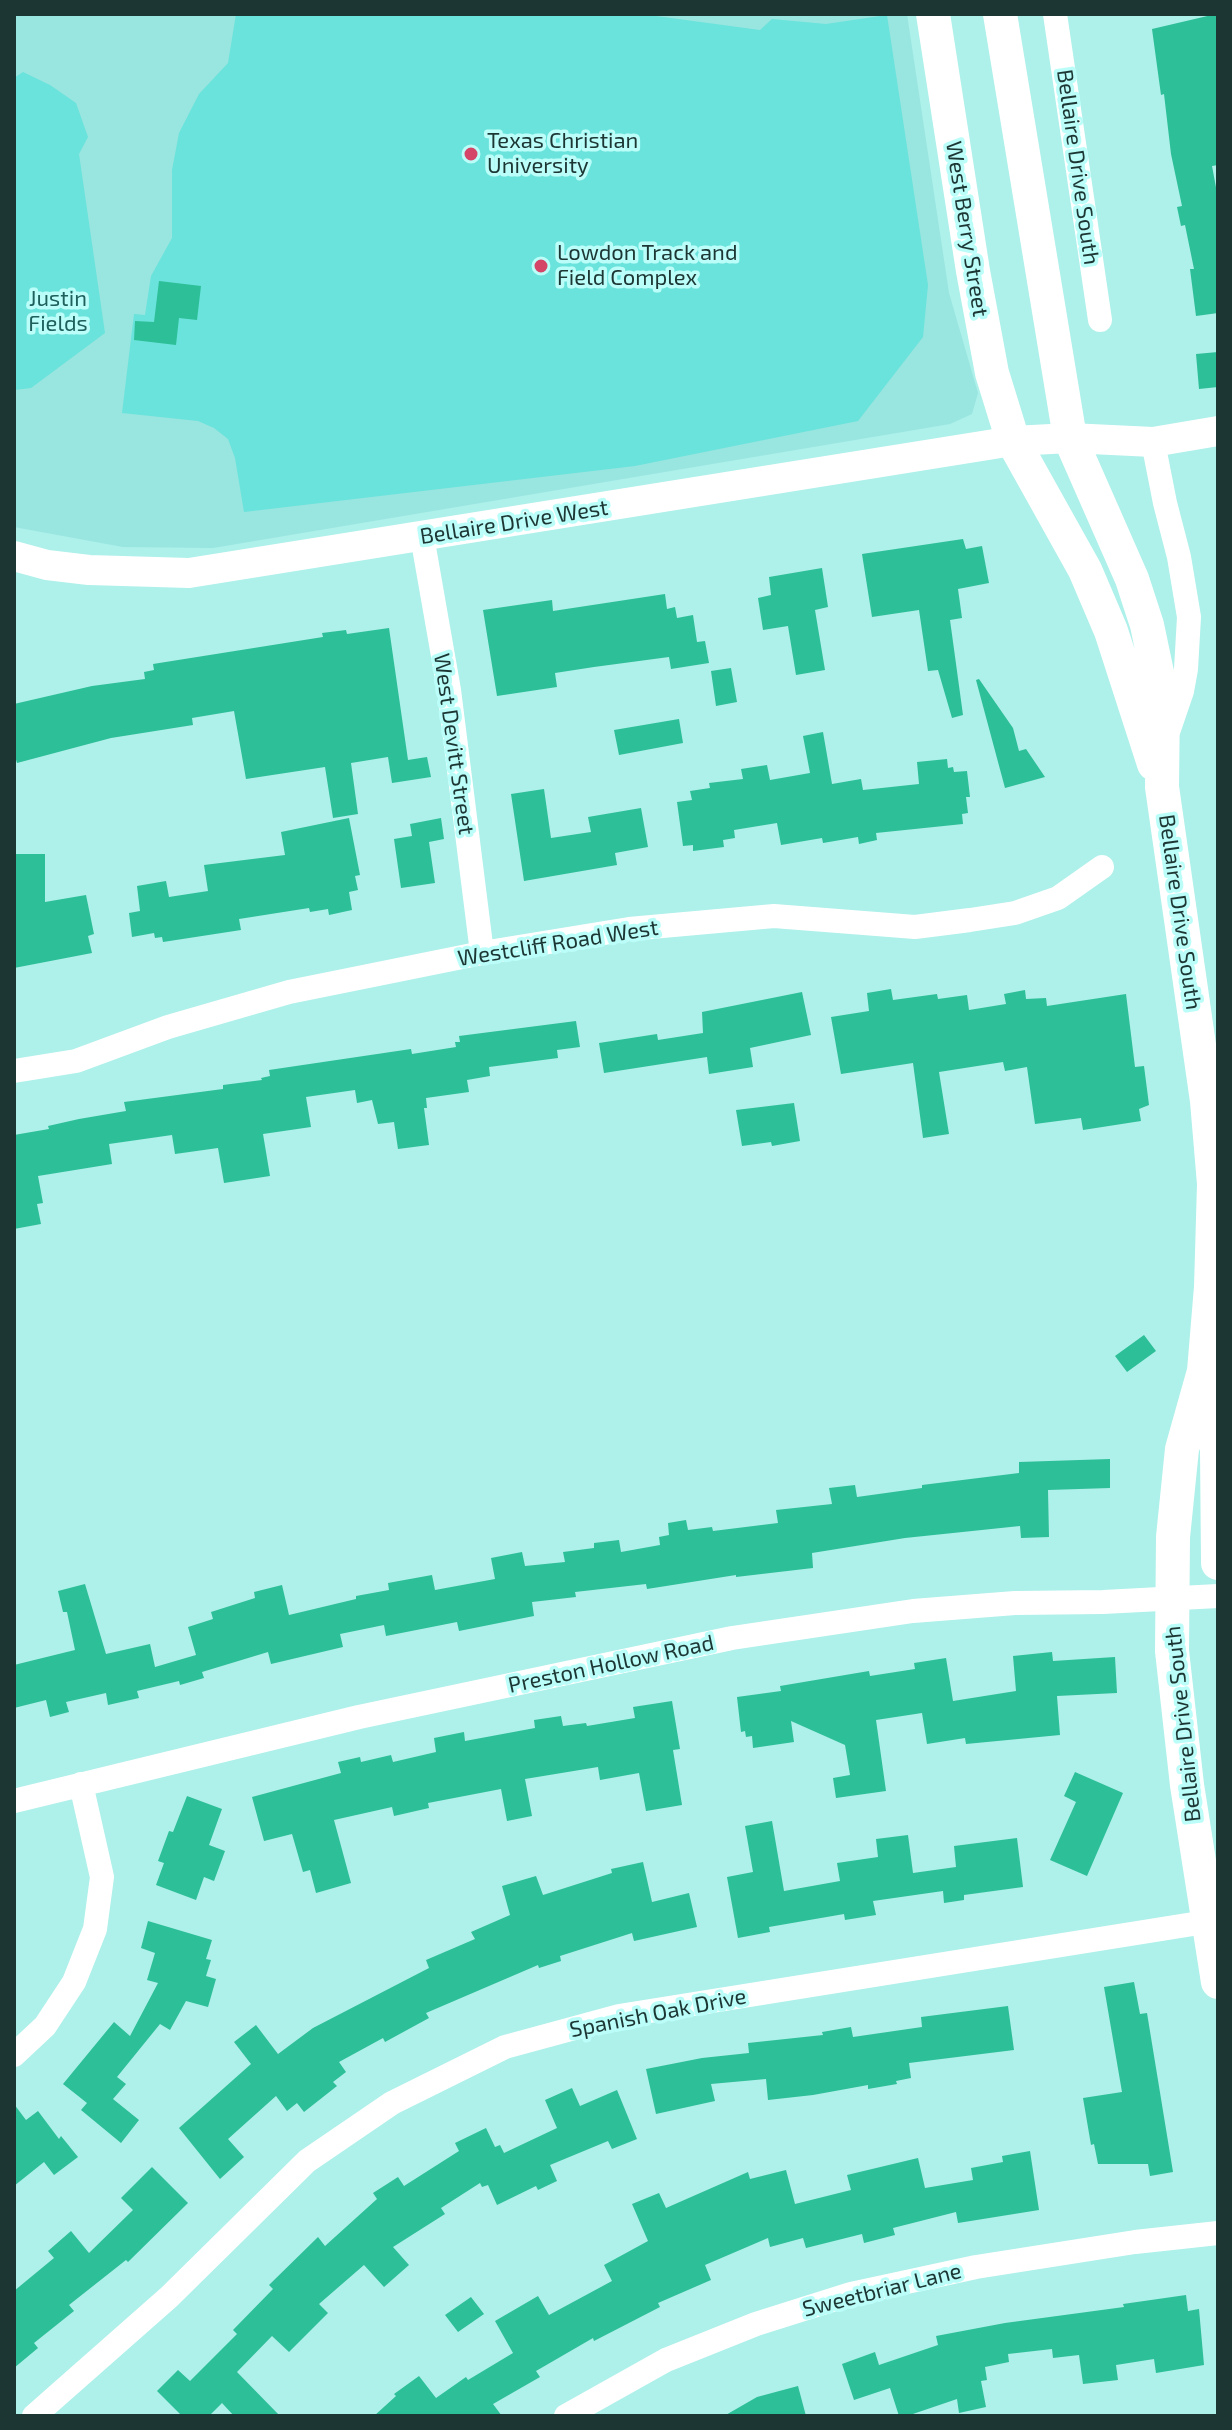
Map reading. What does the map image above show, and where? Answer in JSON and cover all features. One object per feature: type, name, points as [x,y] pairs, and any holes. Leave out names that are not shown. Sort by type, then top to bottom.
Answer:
[{"type":"main road","name":"West Berry Street","points":[[933,14],[992,373],[1013,441]]},
{"type":"main road","points":[[1000,14],[1070,438]]},
{"type":"main road","name":"Bellaire Drive South","points":[[1070,438],[1132,579],[1147,625],[1163,701],[1162,787],[1207,1101],[1214,1184],[1211,1287],[1204,1371],[1182,1449],[1173,1537],[1171,1599],[1177,1713],[1213,1921],[1218,1982]]},
{"type":"main road","name":"Bellaire Drive South","points":[[1013,441],[1085,570],[1111,631],[1162,787]]},
{"type":"main road","name":"Bellaire Drive South","points":[[1204,1371],[1217,1450],[1218,1563]]},
{"type":"street","name":"Bellaire Drive South","points":[[1055,14],[1100,320]]},
{"type":"street","name":"Bellaire Drive West","points":[[14,556],[47,565],[89,570],[189,573],[1013,441],[1070,438],[1153,442],[1218,431]]},
{"type":"street","name":"Bellaire Drive South","points":[[1153,442],[1189,617],[1182,691],[1162,750]]},
{"type":"street","name":"West Devitt Street","points":[[422,536],[449,690],[482,953]]},
{"type":"street","name":"Westcliff Road West","points":[[14,1071],[76,1061],[168,1027],[289,992],[482,953],[629,929],[774,916],[915,927],[970,920],[1015,913],[1058,898],[1102,867]]},
{"type":"street","name":"Preston Hollow Road","points":[[14,1801],[359,1717],[732,1638],[913,1611],[1015,1603],[1218,1596]]},
{"type":"street","points":[[14,2055],[45,2026],[74,1982],[95,1929],[102,1877],[81,1784]]},
{"type":"street","name":"Spanish Oak Drive","points":[[34,2416],[169,2297],[307,2161],[392,2103],[505,2047],[619,2016],[1213,1921]]},
{"type":"street","name":"Sweetbriar Lane","points":[[566,2416],[666,2360],[756,2324],[851,2294],[990,2264],[1218,2233]]},
{"type":"shaded area","name":"Lowdon Track and Field Complex","points":[[14,14],[907,14],[949,293],[978,393],[972,414],[950,424],[213,548],[123,547],[14,527]]},
{"type":"green space","name":"Lowdon Track and Field Complex","points":[[236,14],[641,14],[760,30],[772,19],[826,24],[887,15],[928,285],[923,337],[858,421],[635,466],[244,512],[235,458],[228,439],[198,421],[122,413],[134,314],[145,315],[151,276],[172,238],[172,170],[179,133],[199,94],[228,63]]},
{"type":"green space","name":"Justin Fields","points":[[23,72],[50,85],[76,103],[88,137],[79,154],[105,333],[31,388],[14,390],[14,78]]},
{"type":"building","points":[[1216,14],[1218,165],[1212,166],[1218,198],[1218,313],[1196,316],[1190,269],[1194,269],[1185,225],[1181,226],[1177,207],[1182,206],[1152,29]]},
{"type":"building","points":[[159,281],[201,286],[197,320],[179,318],[176,345],[134,340],[135,321],[154,322]]},
{"type":"building","points":[[1218,352],[1218,387],[1199,389],[1196,354]]},
{"type":"building","points":[[963,539],[966,549],[982,546],[989,583],[958,589],[962,618],[950,620],[963,715],[952,718],[938,670],[928,671],[919,610],[872,617],[862,554]]},
{"type":"building","points":[[822,568],[828,607],[815,610],[825,670],[796,675],[788,626],[763,630],[758,598],[771,595],[769,577]]},
{"type":"building","points":[[665,594],[667,609],[675,607],[677,618],[693,615],[697,642],[705,641],[709,663],[671,669],[669,657],[555,673],[557,687],[497,696],[483,610],[552,600],[553,611]]},
{"type":"building","points":[[389,628],[408,760],[427,757],[431,777],[392,783],[388,757],[351,763],[358,814],[333,818],[325,767],[246,779],[234,711],[192,718],[193,725],[111,738],[17,763],[14,753],[14,704],[92,686],[145,679],[144,672],[154,670],[153,664],[323,637],[322,633],[346,630],[347,634]]},
{"type":"building","points":[[731,668],[737,702],[716,706],[711,671]]},
{"type":"building","points":[[979,679],[1013,728],[1019,751],[1026,749],[1045,777],[1005,788],[976,680]]},
{"type":"building","points":[[679,719],[683,743],[619,755],[614,730]]},
{"type":"building","points":[[823,732],[832,784],[861,779],[863,790],[919,784],[917,762],[947,759],[948,768],[953,767],[954,772],[967,771],[970,797],[966,797],[968,813],[962,814],[963,824],[876,833],[877,840],[859,844],[858,837],[823,843],[822,838],[781,845],[777,823],[734,830],[735,838],[723,840],[724,847],[693,851],[693,845],[683,846],[677,802],[692,800],[690,791],[710,788],[709,783],[743,779],[741,769],[767,765],[770,780],[810,773],[803,736]]},
{"type":"building","points":[[544,789],[551,838],[591,832],[588,817],[641,808],[648,847],[615,853],[617,865],[524,881],[511,794]]},
{"type":"building","points":[[349,818],[360,875],[355,876],[358,890],[349,892],[352,910],[329,915],[328,909],[310,912],[309,908],[239,919],[241,930],[163,942],[162,937],[155,938],[154,933],[132,937],[129,913],[140,911],[137,886],[166,881],[169,897],[208,891],[204,865],[285,855],[281,832]]},
{"type":"building","points":[[441,818],[444,839],[429,842],[435,883],[401,888],[394,839],[412,836],[410,824]]},
{"type":"building","points":[[14,854],[45,854],[45,902],[86,895],[94,934],[88,936],[92,953],[14,968]]},
{"type":"building","points":[[891,989],[893,1000],[937,994],[938,999],[967,995],[969,1010],[1006,1004],[1004,994],[1025,990],[1026,999],[1046,998],[1047,1006],[1126,994],[1135,1067],[1144,1066],[1149,1105],[1139,1109],[1141,1121],[1083,1130],[1081,1118],[1035,1124],[1027,1067],[1005,1071],[1003,1062],[939,1072],[949,1134],[923,1138],[913,1063],[841,1074],[831,1017],[869,1011],[867,993]]},
{"type":"building","points":[[802,992],[811,1035],[750,1048],[753,1067],[709,1074],[707,1057],[604,1073],[599,1043],[657,1034],[658,1040],[703,1033],[702,1012]]},
{"type":"building","points":[[576,1021],[580,1047],[557,1050],[558,1058],[489,1067],[490,1076],[467,1080],[469,1092],[426,1098],[427,1108],[424,1108],[429,1145],[398,1149],[394,1122],[378,1124],[372,1100],[357,1103],[355,1090],[306,1097],[311,1127],[263,1134],[270,1176],[224,1183],[218,1148],[175,1154],[172,1135],[109,1144],[112,1164],[38,1176],[43,1203],[37,1204],[41,1224],[14,1229],[14,1135],[126,1111],[124,1102],[223,1089],[223,1085],[262,1080],[270,1076],[269,1070],[411,1049],[412,1054],[456,1047],[455,1042],[460,1042],[459,1036]]},
{"type":"building","points":[[794,1103],[800,1141],[772,1146],[771,1142],[742,1146],[736,1110]]},
{"type":"building","points":[[1144,1335],[1156,1351],[1127,1372],[1115,1356]]},
{"type":"building","points":[[1110,1459],[1110,1488],[1048,1490],[1049,1537],[1021,1538],[1020,1526],[905,1538],[812,1553],[813,1568],[736,1575],[647,1589],[646,1584],[575,1592],[576,1597],[532,1602],[534,1616],[459,1631],[457,1622],[386,1636],[384,1625],[340,1634],[343,1647],[271,1664],[268,1652],[202,1672],[204,1678],[137,1691],[139,1698],[108,1705],[106,1693],[66,1702],[69,1712],[50,1717],[46,1700],[14,1708],[14,1665],[75,1650],[67,1612],[63,1612],[58,1591],[85,1584],[106,1654],[150,1644],[155,1667],[196,1655],[188,1627],[213,1619],[211,1612],[255,1598],[254,1592],[282,1585],[289,1615],[389,1590],[388,1583],[432,1575],[435,1590],[495,1579],[491,1558],[522,1552],[525,1566],[565,1562],[563,1552],[594,1548],[594,1543],[619,1540],[621,1552],[660,1545],[659,1537],[669,1535],[668,1523],[686,1520],[688,1530],[712,1527],[713,1531],[778,1523],[776,1510],[832,1504],[829,1488],[855,1485],[857,1497],[1019,1473],[1019,1462]]},
{"type":"building","points":[[1052,1652],[1053,1661],[1115,1657],[1117,1693],[1057,1696],[1060,1735],[966,1744],[965,1738],[927,1744],[922,1713],[876,1720],[886,1791],[836,1798],[833,1778],[850,1775],[845,1745],[791,1721],[794,1742],[753,1748],[752,1736],[746,1737],[745,1731],[741,1732],[737,1697],[781,1691],[780,1686],[869,1671],[870,1676],[915,1669],[914,1663],[946,1658],[953,1701],[1016,1691],[1013,1656]]},
{"type":"building","points":[[672,1701],[680,1749],[673,1750],[682,1805],[646,1811],[639,1773],[600,1780],[598,1767],[525,1779],[532,1816],[507,1821],[501,1789],[428,1803],[429,1808],[394,1816],[392,1807],[334,1820],[351,1883],[316,1893],[310,1870],[303,1872],[292,1834],[264,1841],[252,1797],[341,1773],[338,1762],[360,1757],[361,1762],[391,1755],[393,1762],[436,1752],[434,1738],[464,1732],[465,1741],[535,1728],[534,1720],[561,1716],[563,1726],[586,1723],[587,1726],[635,1718],[633,1707]]},
{"type":"building","points":[[1075,1772],[1123,1793],[1087,1876],[1050,1860],[1076,1802],[1064,1796]]},
{"type":"building","points":[[187,1796],[222,1809],[209,1845],[225,1851],[214,1881],[204,1877],[196,1900],[156,1885],[164,1863],[158,1861]]},
{"type":"building","points":[[772,1821],[784,1891],[840,1881],[837,1863],[878,1857],[876,1839],[908,1835],[913,1873],[956,1867],[954,1846],[1017,1838],[1023,1887],[964,1895],[964,1900],[944,1903],[943,1891],[873,1901],[876,1915],[845,1920],[844,1914],[769,1927],[770,1932],[738,1938],[727,1877],[753,1872],[745,1826]]},
{"type":"building","points":[[643,1862],[652,1902],[689,1893],[697,1927],[634,1941],[632,1933],[560,1956],[561,1961],[539,1968],[538,1965],[426,2013],[429,2018],[339,2062],[346,2072],[333,2082],[337,2086],[304,2112],[297,2103],[287,2111],[276,2096],[228,2139],[244,2157],[220,2179],[179,2128],[251,2064],[234,2042],[256,2025],[278,2054],[313,2028],[429,1968],[426,1960],[475,1939],[471,1932],[510,1915],[502,1886],[536,1876],[543,1895],[612,1873],[611,1869]]},
{"type":"building","points":[[148,1921],[212,1940],[206,1959],[211,1960],[206,1976],[216,1979],[208,2007],[186,2001],[170,2030],[160,2024],[117,2077],[126,2084],[113,2099],[139,2120],[121,2143],[81,2110],[87,2103],[63,2084],[114,2022],[130,2036],[158,1983],[147,1980],[155,1953],[141,1948]]},
{"type":"building","points":[[1134,1982],[1140,2014],[1147,2013],[1173,2172],[1150,2176],[1148,2164],[1098,2164],[1094,2144],[1091,2145],[1083,2098],[1122,2092],[1104,1987]]},
{"type":"building","points":[[1008,2006],[1014,2050],[909,2063],[911,2078],[868,2089],[868,2085],[768,2100],[766,2079],[711,2084],[715,2101],[656,2114],[646,2069],[749,2053],[748,2043],[823,2035],[822,2032],[851,2027],[853,2037],[922,2027],[921,2017]]},
{"type":"building","points":[[572,2088],[580,2106],[617,2090],[637,2139],[612,2149],[608,2141],[550,2165],[557,2181],[538,2190],[536,2186],[497,2205],[488,2185],[482,2187],[480,2183],[441,2208],[445,2214],[393,2247],[409,2265],[384,2287],[364,2265],[319,2304],[328,2313],[289,2352],[272,2336],[237,2372],[280,2416],[234,2416],[222,2403],[209,2416],[182,2416],[157,2391],[178,2370],[190,2381],[237,2334],[233,2330],[273,2289],[269,2285],[318,2237],[325,2246],[377,2199],[373,2193],[398,2177],[404,2186],[459,2151],[455,2143],[486,2128],[495,2147],[500,2145],[504,2153],[557,2128],[545,2100]]},
{"type":"building","points":[[14,2104],[26,2120],[38,2111],[59,2139],[61,2136],[78,2157],[54,2175],[44,2162],[14,2186]]},
{"type":"building","points":[[1030,2151],[1039,2210],[958,2223],[956,2212],[893,2228],[895,2235],[864,2243],[862,2234],[806,2248],[803,2238],[770,2247],[768,2238],[705,2265],[711,2280],[658,2303],[660,2307],[594,2341],[593,2338],[536,2371],[540,2377],[493,2404],[502,2416],[374,2416],[396,2396],[394,2394],[419,2376],[436,2398],[466,2377],[468,2380],[513,2353],[495,2321],[538,2296],[549,2315],[612,2281],[604,2265],[648,2241],[632,2204],[659,2193],[666,2208],[748,2172],[750,2179],[786,2170],[795,2204],[851,2190],[847,2175],[918,2158],[925,2188],[973,2180],[971,2168],[1003,2162],[1002,2156]]},
{"type":"building","points":[[152,2167],[188,2203],[128,2262],[126,2260],[69,2305],[74,2311],[34,2343],[38,2348],[14,2368],[14,2291],[54,2258],[48,2251],[71,2231],[89,2253],[133,2210],[121,2198]]},
{"type":"building","points":[[1186,2295],[1188,2311],[1199,2309],[1204,2365],[1156,2373],[1154,2359],[1116,2365],[1118,2380],[1083,2384],[1079,2355],[1053,2358],[1052,2349],[1008,2354],[1009,2362],[985,2367],[987,2380],[981,2381],[986,2407],[959,2413],[957,2399],[899,2416],[890,2388],[854,2400],[842,2364],[875,2352],[879,2365],[938,2345],[936,2336]]},
{"type":"building","points":[[471,2297],[484,2314],[458,2332],[445,2315]]},
{"type":"building","points":[[798,2386],[806,2416],[724,2416],[757,2397]]},
{"type":"place","name":"Texas Christian University","points":[[471,154]]},
{"type":"place","name":"Lowdon Track and Field Complex","points":[[541,266]]}]
